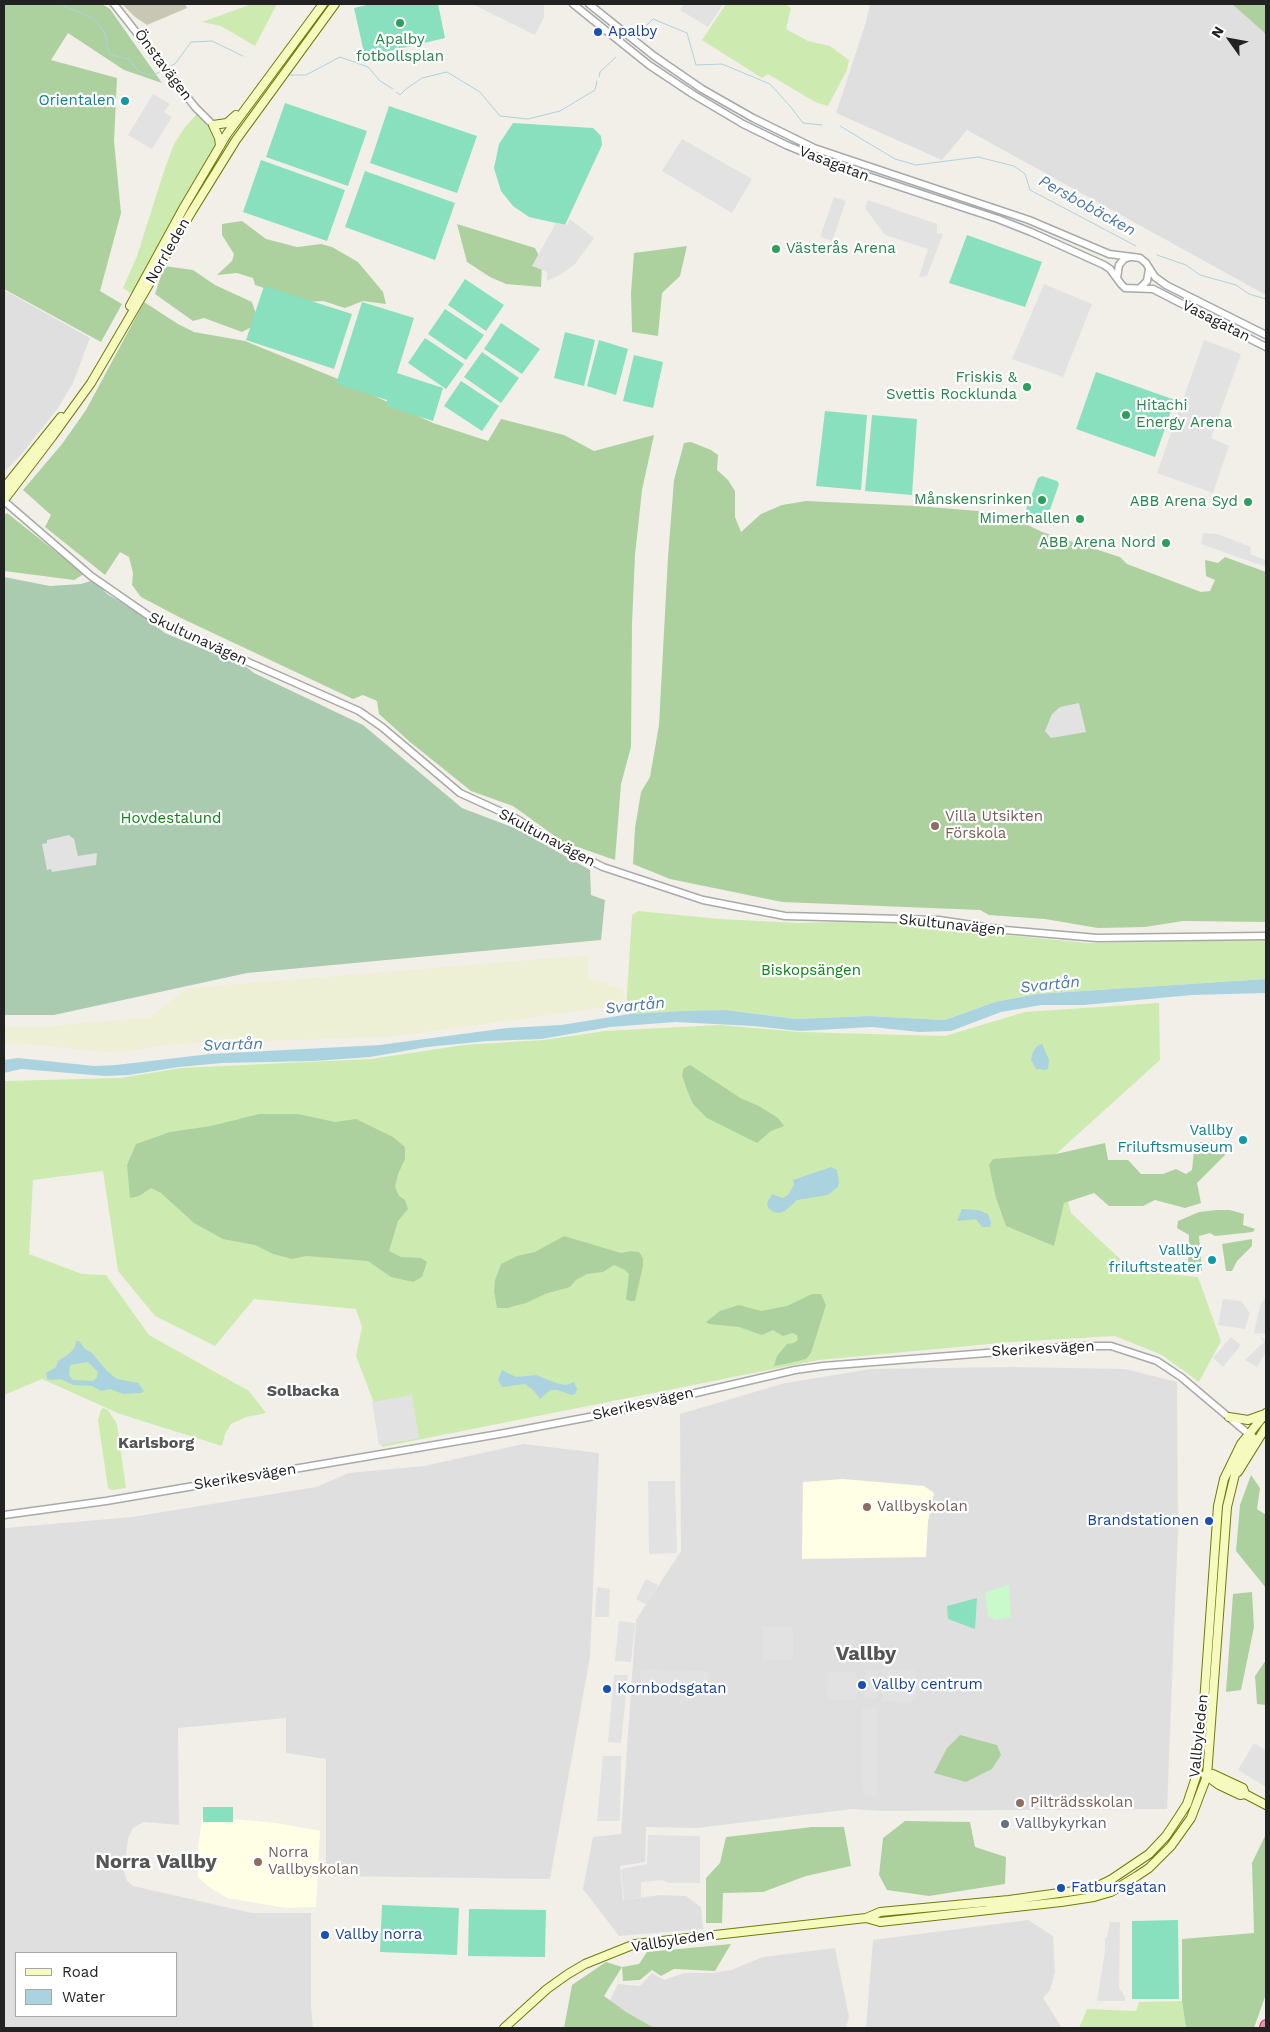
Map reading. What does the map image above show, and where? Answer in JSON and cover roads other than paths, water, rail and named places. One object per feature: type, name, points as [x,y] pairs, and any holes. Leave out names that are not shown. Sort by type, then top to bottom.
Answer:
[{"type":"main road","name":"Norrleden","points":[[4,488],[61,418],[104,353],[184,207],[227,134],[322,4]]},
{"type":"main road","name":"Norrleden","points":[[4,501],[100,370],[192,211],[236,140],[335,4]]},
{"type":"main road","points":[[214,124],[227,123],[241,109],[247,106]]},
{"type":"main road","points":[[214,124],[236,140]]},
{"type":"main road","points":[[214,124],[220,146]]},
{"type":"main road","points":[[1229,1418],[1248,1420],[1266,1413]]},
{"type":"main road","name":"Vallbyleden","points":[[866,1918],[880,1922],[1083,1899],[1111,1892],[1149,1868],[1171,1846],[1191,1818],[1207,1776],[1227,1507],[1235,1478],[1252,1437],[1266,1413]]},
{"type":"main road","name":"Vallbyleden","points":[[504,2028],[547,1989],[568,1974],[592,1961],[635,1944],[866,1918],[880,1912],[1010,1900],[1094,1888],[1126,1871],[1157,1846],[1184,1810],[1197,1774],[1201,1745],[1218,1506],[1224,1479],[1241,1444],[1266,1427]]},
{"type":"main road","points":[[1197,1774],[1207,1776],[1219,1785],[1240,1795],[1245,1794],[1266,1805]]},
{"type":"main road","points":[[1207,1776],[1213,1774],[1235,1784],[1243,1788],[1245,1794]]},
{"type":"main road","points":[[1202,1792],[1211,1786],[1219,1785]]},
{"type":"street","name":"Önstavägen","points":[[114,4],[195,107],[214,124]]},
{"type":"street","name":"Vasagatan","points":[[573,4],[649,65],[743,124],[811,157],[1031,232],[1104,264],[1118,279]]},
{"type":"street","name":"Vasagatan","points":[[589,4],[654,56],[702,88],[753,118],[814,148],[1029,220],[1109,254],[1131,257]]},
{"type":"street","points":[[1131,257],[1142,260],[1149,268],[1147,281],[1137,289],[1125,288],[1118,279],[1116,272],[1118,265],[1124,259],[1131,257]]},
{"type":"street","name":"Vasagatan","points":[[1149,268],[1155,277],[1166,285],[1266,335]]},
{"type":"street","name":"Vasagatan","points":[[1137,289],[1153,289],[1266,347]]},
{"type":"street","name":"Skultunavägen","points":[[4,501],[91,576],[153,619],[357,710],[382,727],[460,793],[516,819],[555,843],[603,867],[703,900],[785,916],[938,920],[1005,930],[1097,938],[1266,936]]},
{"type":"street","name":"Skerikesvägen","points":[[4,1515],[106,1501],[514,1431],[605,1414],[795,1370],[973,1353],[1075,1346],[1123,1348],[1157,1361],[1252,1437]]},
{"type":"water","points":[[1266,979],[1266,993],[1192,995],[1084,1005],[1041,1005],[1001,1012],[951,1031],[919,1032],[872,1027],[800,1031],[753,1026],[675,1022],[610,1027],[541,1039],[487,1041],[427,1047],[370,1057],[314,1061],[222,1063],[179,1067],[129,1075],[105,1076],[21,1069],[4,1073],[4,1060],[18,1058],[94,1066],[116,1065],[210,1054],[380,1045],[507,1028],[561,1025],[630,1014],[725,1010],[796,1019],[869,1016],[945,1020],[995,1002],[1037,994]]},
{"type":"water","points":[[1042,1044],[1049,1060],[1048,1069],[1045,1070],[1036,1069],[1031,1060],[1037,1046]]},
{"type":"water","points":[[831,1167],[837,1170],[839,1182],[838,1187],[828,1195],[797,1200],[785,1211],[779,1213],[768,1208],[767,1203],[772,1194],[783,1198],[788,1195],[794,1185],[793,1180]]},
{"type":"water","points":[[962,1209],[978,1210],[988,1214],[991,1222],[990,1227],[982,1227],[976,1219],[957,1221]]},
{"type":"water","points":[[76,1341],[79,1341],[117,1379],[138,1383],[144,1391],[141,1393],[123,1394],[110,1389],[101,1391],[92,1386],[73,1385],[61,1379],[47,1379],[46,1373],[56,1367],[58,1361],[75,1347]],"holes":[[[88,1362],[98,1372],[97,1377],[93,1381],[73,1380],[69,1375],[70,1365]]]},
{"type":"water","points":[[502,1370],[516,1377],[536,1375],[566,1385],[574,1382],[577,1389],[575,1394],[572,1395],[557,1390],[550,1390],[540,1399],[525,1384],[502,1387],[498,1380]]},
{"type":"waterway","points":[[60,4],[93,18],[105,33],[109,54],[129,59],[138,71],[152,76],[161,71]]},
{"type":"waterway","name":"Persbobäcken","points":[[640,32],[653,19],[687,33],[696,65],[722,64],[770,84],[803,123],[822,125]]},
{"type":"waterway","name":"Persbobäcken","points":[[170,66],[175,64],[191,42],[212,41],[243,56]]},
{"type":"waterway","name":"Persbobäcken","points":[[289,75],[306,75],[340,57],[368,67],[380,81],[393,89]]},
{"type":"waterway","name":"Persbobäcken","points":[[599,77],[600,72],[616,57]]},
{"type":"waterway","name":"Persbobäcken","points":[[396,92],[400,95],[422,78],[447,72],[480,92],[500,116],[528,119],[560,111],[595,90],[597,81]]},
{"type":"waterway","name":"Persbobäcken","points":[[840,126],[895,159],[916,165],[978,157],[1014,166],[1025,174],[1030,190],[1136,246]]},
{"type":"waterway","name":"Persbobäcken","points":[[1157,255],[1186,265],[1200,275],[1236,285],[1249,294],[1266,299]]},
{"type":"place","name":"Apalby fotbollsplan","points":[[400,23]]},
{"type":"place","name":"Apalby","points":[[598,32]]},
{"type":"place","name":"Orientalen","points":[[125,101]]},
{"type":"place","name":"Västerås Arena","points":[[776,249]]},
{"type":"place","name":"Friskis & Svettis Rocklunda","points":[[1027,387]]},
{"type":"place","name":"Hitachi Energy Arena","points":[[1126,415]]},
{"type":"place","name":"Månskensrinken","points":[[1042,500]]},
{"type":"place","name":"ABB Arena Syd","points":[[1248,502]]},
{"type":"place","name":"Mimerhallen","points":[[1080,519]]},
{"type":"place","name":"ABB Arena Nord","points":[[1166,543]]},
{"type":"place","name":"Villa Utsikten Förskola","points":[[935,826]]},
{"type":"place","name":"Vallby Friluftsmuseum","points":[[1243,1140]]},
{"type":"place","name":"Vallby friluftsteater","points":[[1212,1260]]},
{"type":"place","name":"Vallbyskolan","points":[[867,1507]]},
{"type":"place","name":"Brandstationen","points":[[1209,1521]]},
{"type":"place","name":"Vallby centrum","points":[[862,1685]]},
{"type":"place","name":"Kornbodsgatan","points":[[607,1689]]},
{"type":"place","name":"Pilträdsskolan","points":[[1020,1803]]},
{"type":"place","name":"Vallbykyrkan","points":[[1005,1824]]},
{"type":"place","name":"Norra Vallbyskolan","points":[[258,1862]]},
{"type":"place","name":"Fatbursgatan","points":[[1061,1888]]},
{"type":"place","name":"Vallby norra","points":[[325,1935]]},
{"type":"district","name":"Solbacka","points":[[303,1391]]},
{"type":"district","name":"Karlsborg","points":[[156,1443]]},
{"type":"district","name":"Vallby","points":[[866,1654]]},
{"type":"district","name":"Norra Vallby","points":[[156,1862]]},
{"type":"park label","name":"Hovdestalund","points":[[171,819]]},
{"type":"park label","name":"Biskopsängen","points":[[811,971]]},
{"type":"water label","name":"Svartån","points":[[1050,985]]},
{"type":"water label","name":"Svartån","points":[[635,1006]]},
{"type":"water label","name":"Svartån","points":[[233,1045]]}]
